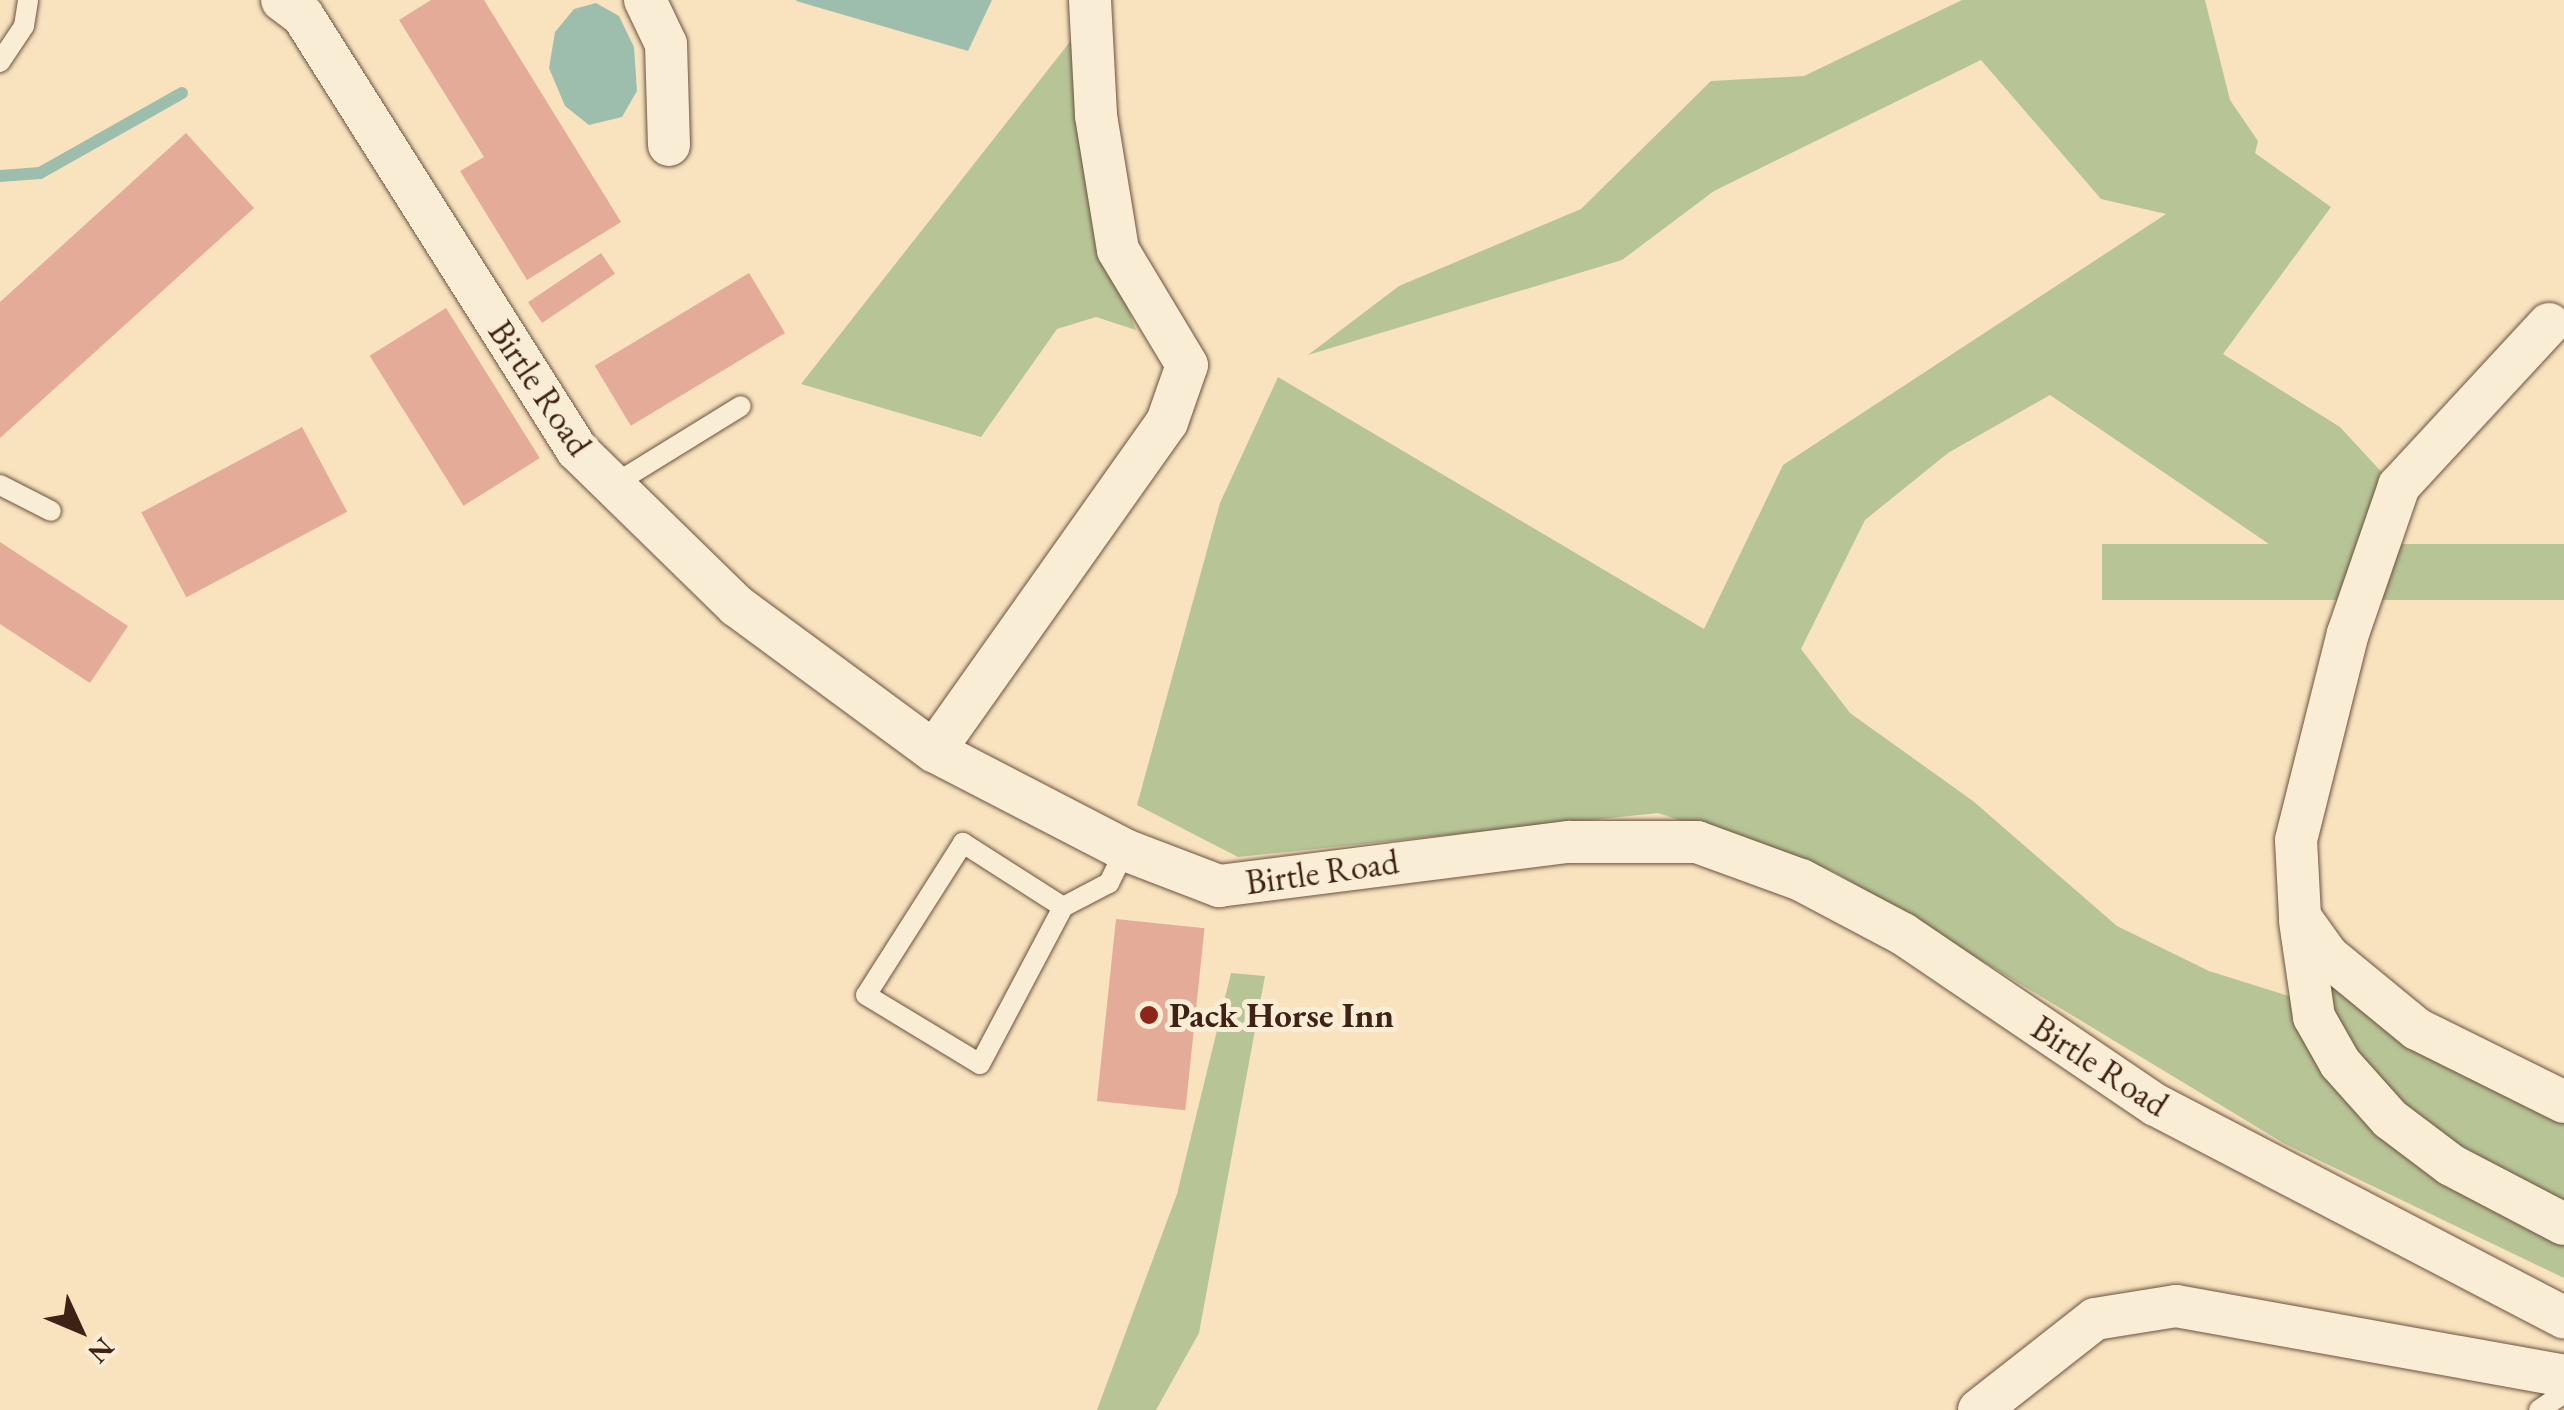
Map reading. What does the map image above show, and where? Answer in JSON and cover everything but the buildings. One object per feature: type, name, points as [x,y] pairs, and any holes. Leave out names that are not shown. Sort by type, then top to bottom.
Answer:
[{"type":"street","name":"Birtle Road","points":[[282,0],[303,16],[577,450],[737,606],[934,751],[1126,850],[1219,886],[1569,842],[1698,842],[1800,880],[1903,934],[2156,1106],[2564,1317]]},
{"type":"street","points":[[645,0],[666,44],[669,145]]},
{"type":"street","points":[[934,751],[1167,422],[1187,366],[1118,250],[1096,114],[1090,0]]},
{"type":"street","points":[[2549,324],[2400,486],[2348,633],[2296,840],[2300,916],[2314,1017],[2340,1064],[2390,1118],[2451,1166],[2564,1224]]},
{"type":"street","points":[[2300,916],[2328,956],[2417,1030],[2564,1102]]},
{"type":"street","points":[[1979,1410],[2095,1319],[2176,1306],[2564,1376]]},
{"type":"lane","points":[[0,62],[24,26],[28,0]]},
{"type":"lane","points":[[612,485],[741,406]]},
{"type":"lane","points":[[0,485],[50,511]]},
{"type":"lane","points":[[1063,907],[963,843],[866,995],[980,1064],[1063,907],[1109,883],[1126,850]]},
{"type":"lane","points":[[2538,1410],[2564,1392]]},
{"type":"green space","points":[[1962,0],[2205,0],[2230,100],[2258,141],[2255,153],[2331,207],[2223,354],[2340,427],[2388,479],[2344,595],[2050,395],[1948,453],[1865,520],[1801,649],[1850,713],[1973,801],[2117,926],[2209,971],[2295,998],[2325,1073],[2564,1238],[2564,1278],[2285,1144],[1835,872],[1658,813],[1238,857],[1137,805],[1220,503],[1278,377],[1704,629],[1783,465],[2166,214],[2101,199],[1981,60],[1714,191],[1622,260],[1308,355],[1399,286],[1581,209],[1711,81],[1804,76]]},
{"type":"green space","points":[[1080,29],[1106,251],[1136,330],[1096,317],[1057,329],[981,437],[801,384]]},
{"type":"green space","points":[[2102,544],[2564,544],[2564,600],[2102,600]]},
{"type":"green space","points":[[2312,954],[2564,1118],[2564,1217],[2495,1189],[2344,1050]]},
{"type":"green space","points":[[1231,973],[1265,976],[1199,1333],[1156,1410],[1097,1410],[1177,1194]]},
{"type":"shaded area","points":[[797,0],[992,0],[968,51],[796,1]]},
{"type":"shaded area","points":[[596,3],[619,16],[634,47],[637,91],[622,117],[589,125],[565,106],[549,68],[555,32],[574,9]]},
{"type":"waterway","points":[[0,176],[40,173],[182,93]]},
{"type":"place","name":"Pack Horse Inn","points":[[1149,1015]]}]
